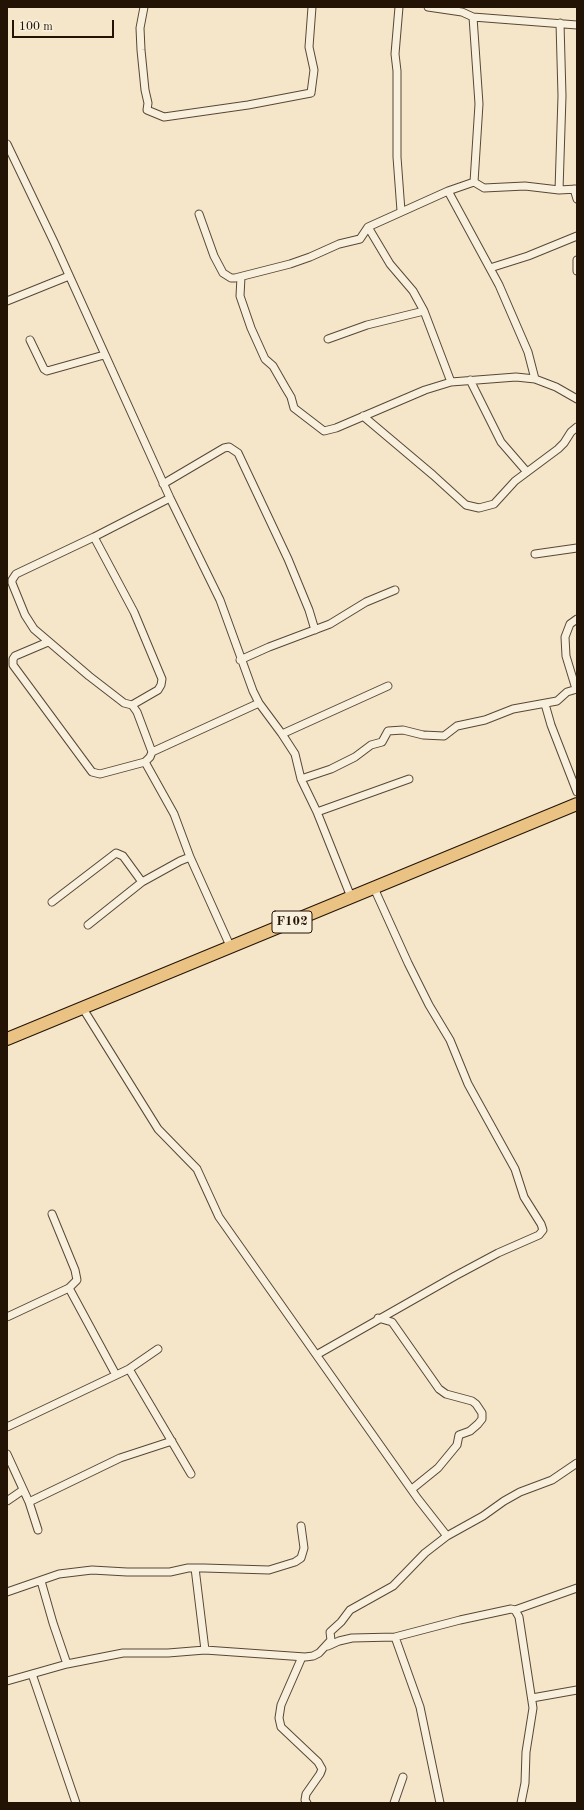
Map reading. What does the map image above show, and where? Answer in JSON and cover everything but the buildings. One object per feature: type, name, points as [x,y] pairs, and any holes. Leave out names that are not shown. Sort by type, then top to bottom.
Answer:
[{"type":"main road","name":"F102","points":[[7,1039],[82,1007],[231,948],[577,804]]},
{"type":"street","points":[[144,7],[140,28],[144,90],[148,103],[147,110],[164,117],[248,105],[311,93],[314,70],[310,47],[312,7]]},
{"type":"street","points":[[399,7],[395,54],[398,110],[397,157],[401,211]]},
{"type":"street","points":[[428,7],[461,10],[473,17],[560,23],[577,26]]},
{"type":"street","points":[[473,17],[479,104],[474,182]]},
{"type":"street","points":[[559,190],[562,102],[560,23]]},
{"type":"street","points":[[7,144],[69,276],[163,484],[220,600],[240,660],[259,703],[295,754],[301,779],[318,812],[352,897]]},
{"type":"street","points":[[474,182],[484,188],[525,186],[559,190],[576,189],[577,199]]},
{"type":"street","points":[[199,214],[214,256],[223,273],[231,278],[241,277],[297,261],[339,244],[360,239],[368,227],[448,191],[474,182]]},
{"type":"street","points":[[448,191],[499,285],[528,352],[535,379]]},
{"type":"street","points":[[368,227],[390,264],[413,291],[424,311],[451,382]]},
{"type":"street","points":[[490,268],[528,256],[577,236]]},
{"type":"street","points":[[577,260],[577,271]]},
{"type":"street","points":[[7,301],[69,276]]},
{"type":"street","points":[[241,277],[240,296],[251,328],[265,359],[273,366],[291,397],[294,408],[324,431],[336,428],[425,390],[451,382],[516,377],[535,379],[556,387],[577,399]]},
{"type":"street","points":[[328,340],[367,325],[424,311]]},
{"type":"street","points":[[30,340],[44,369],[47,371],[104,355]]},
{"type":"street","points":[[470,380],[501,442],[527,472]]},
{"type":"street","points":[[363,416],[466,505],[479,508],[494,504],[515,481],[558,449],[571,432],[577,427]]},
{"type":"street","points":[[163,484],[224,448],[229,447],[238,453],[288,559],[309,610],[315,630]]},
{"type":"street","points":[[94,537],[134,612],[162,680],[158,690],[132,704],[124,703],[106,690],[34,629],[25,615],[12,580],[16,574],[94,537],[170,498]]},
{"type":"street","points":[[535,554],[561,549],[577,548]]},
{"type":"street","points":[[240,660],[330,624],[366,602],[395,590]]},
{"type":"street","points":[[301,779],[331,769],[355,757],[371,745],[382,742],[388,731],[403,730],[423,735],[444,736],[457,726],[485,720],[513,709],[545,704],[557,700],[566,692],[576,689],[566,656],[565,637],[570,624],[577,619]]},
{"type":"street","points":[[48,642],[15,656],[13,659],[13,665],[92,772],[100,774],[145,762],[150,757],[152,752],[259,703]]},
{"type":"street","points":[[282,734],[388,686]]},
{"type":"street","points":[[132,704],[137,712],[152,752]]},
{"type":"street","points":[[545,704],[550,725],[577,792]]},
{"type":"street","points":[[145,762],[174,814],[190,857],[231,948]]},
{"type":"street","points":[[318,812],[409,779]]},
{"type":"street","points":[[52,902],[116,853],[123,856],[142,882]]},
{"type":"street","points":[[88,925],[142,882],[190,857]]},
{"type":"street","points":[[318,1354],[378,1318],[498,1253],[539,1235],[543,1230],[541,1224],[524,1197],[515,1169],[468,1084],[450,1040],[429,1005],[408,963],[374,888]]},
{"type":"street","points":[[82,1007],[158,1129],[197,1169],[219,1216],[318,1354],[412,1490],[447,1536]]},
{"type":"street","points":[[7,1317],[75,1284],[78,1277],[52,1214]]},
{"type":"street","points":[[69,1288],[116,1375]]},
{"type":"street","points":[[378,1318],[392,1322],[439,1389],[446,1394],[472,1401],[476,1404],[482,1414],[482,1419],[470,1432],[459,1435],[457,1445],[438,1468],[412,1490]]},
{"type":"street","points":[[7,1426],[129,1369],[158,1348]]},
{"type":"street","points":[[129,1369],[191,1474]]},
{"type":"street","points":[[29,1502],[120,1458],[172,1441]]},
{"type":"street","points":[[7,1454],[29,1502],[38,1530]]},
{"type":"street","points":[[7,1680],[67,1664],[123,1653],[168,1653],[205,1650],[302,1657],[313,1656],[331,1640],[330,1632],[341,1622],[350,1610],[393,1586],[425,1553],[447,1536],[515,1495],[552,1480],[577,1463]]},
{"type":"street","points":[[7,1501],[23,1490]]},
{"type":"street","points":[[7,1592],[60,1574],[86,1570],[170,1572],[195,1568],[269,1570],[295,1562],[303,1554],[301,1526]]},
{"type":"street","points":[[195,1568],[205,1650]]},
{"type":"street","points":[[41,1581],[67,1664]]},
{"type":"street","points":[[326,1646],[352,1638],[395,1637],[460,1620],[511,1609],[515,1610],[577,1588]]},
{"type":"street","points":[[515,1610],[519,1617],[533,1708],[526,1752],[525,1783],[521,1803]]},
{"type":"street","points":[[379,1633],[395,1637]]},
{"type":"street","points":[[395,1637],[420,1707],[440,1803]]},
{"type":"street","points":[[302,1657],[281,1705],[279,1718],[281,1727],[318,1762],[322,1769],[306,1794],[305,1800],[307,1803]]},
{"type":"street","points":[[32,1674],[76,1803]]},
{"type":"street","points":[[532,1698],[577,1690]]},
{"type":"street","points":[[394,1803],[403,1777]]}]
